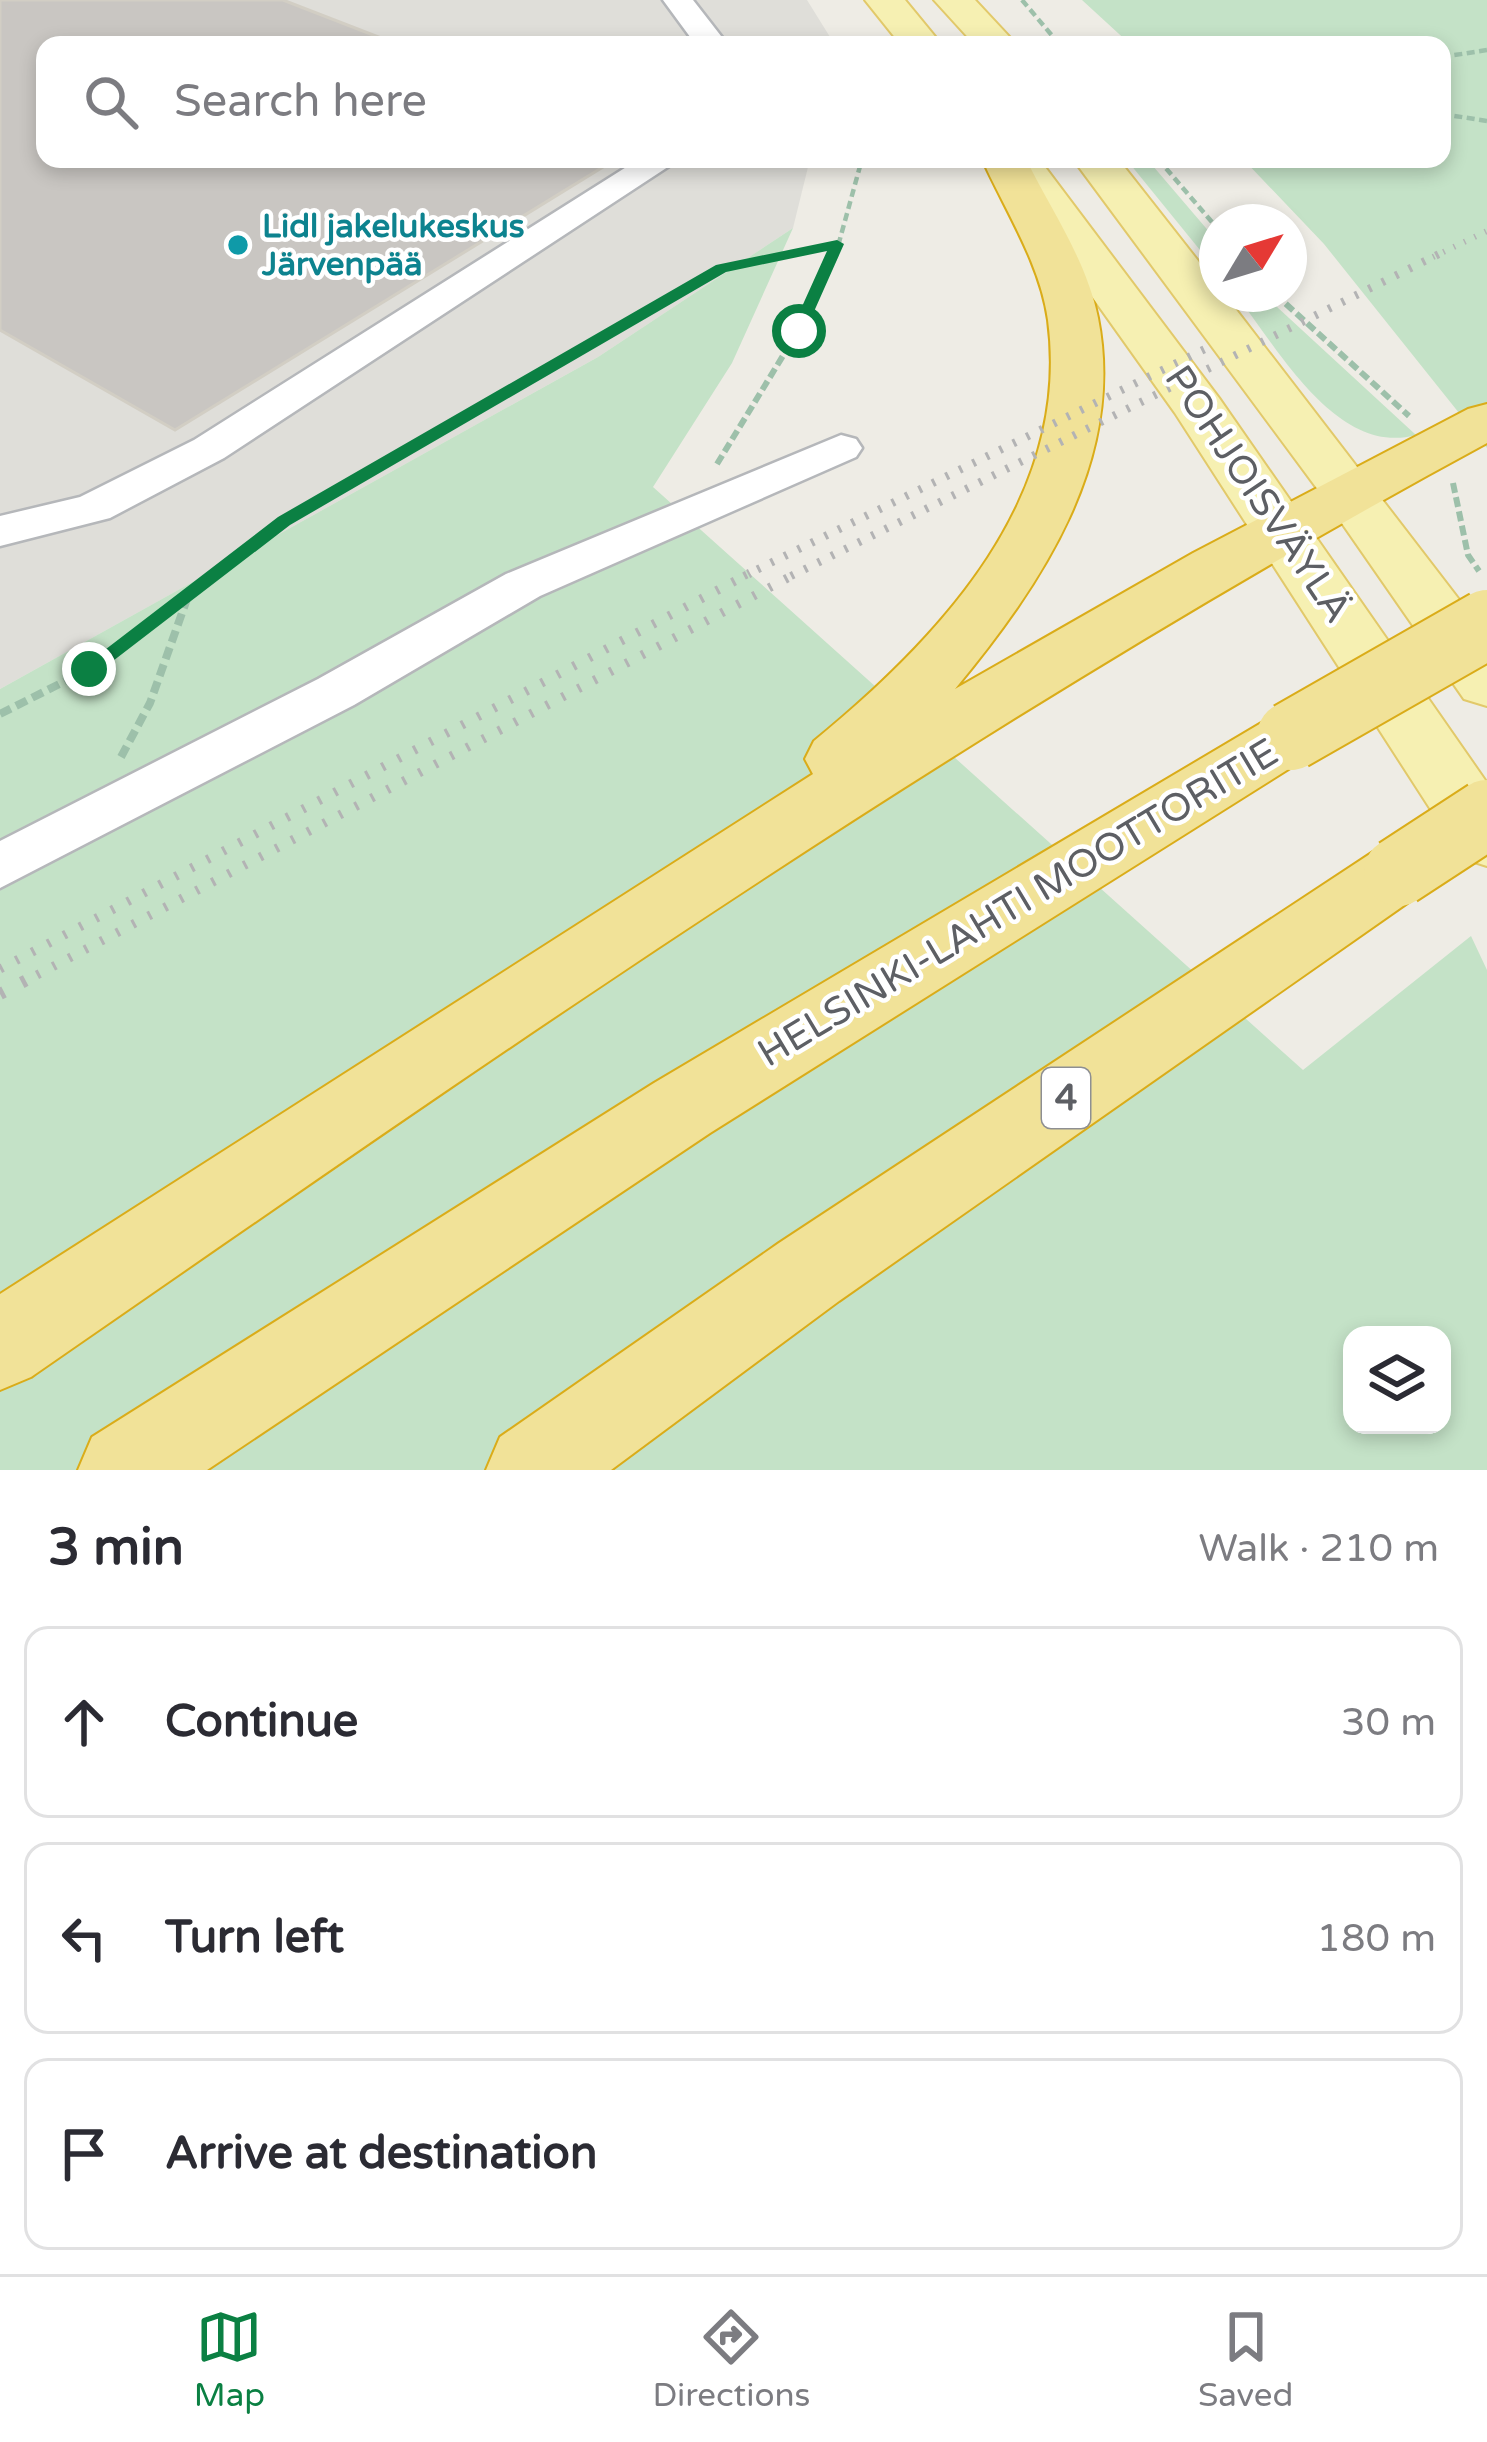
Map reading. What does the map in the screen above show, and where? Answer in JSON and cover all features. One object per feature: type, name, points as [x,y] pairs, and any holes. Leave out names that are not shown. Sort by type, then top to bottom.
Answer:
[{"type":"highway","points":[[601,946],[849,751],[928,676],[1002,592],[1064,471],[1079,370],[1072,316],[1008,168]]},
{"type":"highway","points":[[0,1346],[601,946],[878,770],[1284,529],[1487,421]]},
{"type":"highway","name":"HELSINKI-LAHTI MOOTTORITIE","points":[[124,1470],[554,1192],[1291,736],[1487,624]]},
{"type":"highway","name":"4","points":[[533,1470],[734,1326],[1487,814]]},
{"type":"main road","points":[[884,0],[914,36]]},
{"type":"main road","points":[[953,0],[988,36]]},
{"type":"main road","name":"POHJOISVÄYLÄ","points":[[1023,168],[1114,286],[1284,529],[1487,839]]},
{"type":"main road","name":"POHJOISVÄYLÄ","points":[[1102,168],[1350,493],[1487,683]]},
{"type":"lane","points":[[678,0],[705,36]]},
{"type":"lane","points":[[0,531],[94,508],[209,449],[649,168]]},
{"type":"lane","points":[[0,866],[336,692],[523,585],[841,448]]},
{"type":"path","points":[[1022,0],[1052,36]]},
{"type":"path","points":[[1451,56],[1487,50]]},
{"type":"path","points":[[1451,115],[1487,121]]},
{"type":"path","points":[[685,515],[799,331],[856,202],[861,168]]},
{"type":"path","points":[[1166,168],[1199,208]]},
{"type":"path","points":[[0,714],[89,669],[284,521],[722,268],[837,244]]},
{"type":"path","points":[[1295,312],[1423,430]]},
{"type":"path","points":[[1451,470],[1468,555],[1487,582]]},
{"type":"path","points":[[83,825],[150,703],[187,598]]},
{"type":"shaded area","points":[[0,0],[807,0],[829,36],[36,36],[36,168],[808,168],[793,228],[598,357],[0,689]]},
{"type":"green space","points":[[1082,0],[1487,0],[1487,448],[1307,226],[1307,204],[1286,204],[1252,168],[1451,168],[1451,36],[1121,36]]},
{"type":"green space","points":[[1133,168],[1155,168],[1199,220],[1199,249]]},
{"type":"green space","points":[[793,228],[732,363],[653,487],[1303,1070],[1471,936],[1487,970],[1487,1470],[0,1470],[0,689],[598,357]]},
{"type":"green space","points":[[1249,312],[1283,312],[1416,435],[1387,437],[1360,430],[1335,414],[1290,367]]},
{"type":"building","name":"Lidl jakelukeskus Järvenpää","points":[[0,0],[283,0],[376,36],[36,36],[36,168],[601,168],[175,430],[0,330]]},
{"type":"railway","points":[[1433,257],[1487,231]]},
{"type":"railway","points":[[796,573],[1439,254]]},
{"type":"railway","points":[[749,574],[1211,346]]},
{"type":"railway","points":[[37,975],[796,573]]},
{"type":"railway","points":[[791,576],[796,573]]},
{"type":"railway","points":[[0,969],[749,574]]},
{"type":"railway","points":[[744,576],[749,574]]},
{"type":"railway","points":[[0,994],[42,972]]},
{"type":"place","name":"Lidl jakelukeskus Järvenpää","points":[[238,245]]},
{"type":"route","points":[[89,669],[284,521],[551,371],[722,268],[837,244],[799,331]]}]
